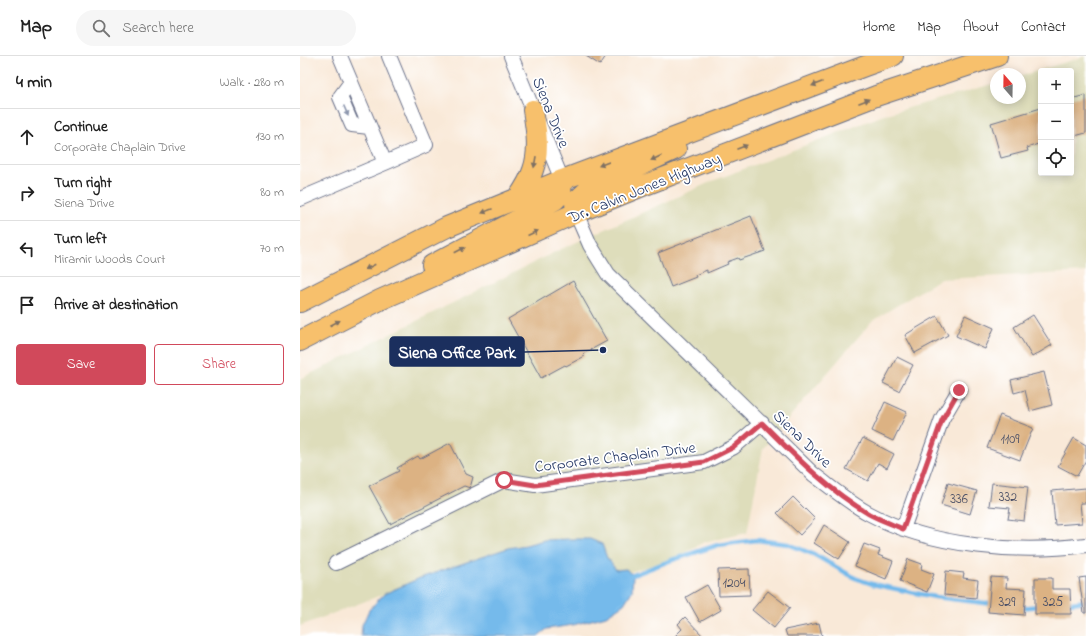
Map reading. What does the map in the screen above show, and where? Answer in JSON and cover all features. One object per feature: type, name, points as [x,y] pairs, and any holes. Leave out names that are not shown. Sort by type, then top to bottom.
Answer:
[{"type":"highway","points":[[300,302],[447,227],[562,180],[893,56]]},
{"type":"highway","points":[[936,76],[966,56]]},
{"type":"highway","name":"Dr. Calvin Jones Highway","points":[[300,341],[380,300],[576,213],[868,99],[997,56]]},
{"type":"highway","points":[[576,213],[575,202],[589,189],[695,140],[753,108]]},
{"type":"highway","points":[[518,198],[534,170],[537,139],[533,110]]},
{"type":"highway","points":[[380,300],[405,279],[555,200],[562,194],[562,180]]},
{"type":"street","points":[[340,56],[385,163]]},
{"type":"street","points":[[300,199],[426,145],[389,56]]},
{"type":"street","name":"Siena Drive","points":[[511,56],[562,180]]},
{"type":"street","name":"Siena Drive","points":[[576,213],[590,245],[608,274],[813,474],[850,502],[870,515],[903,529],[943,540],[988,547],[1028,549],[1086,545]]},
{"type":"street","points":[[903,529],[942,420],[959,390]]},
{"type":"street","name":"Corporate Chaplain Drive","points":[[336,563],[504,480],[535,485],[704,462],[734,447],[762,423]]},
{"type":"shaded area","points":[[1086,56],[1086,272],[940,279],[872,321],[763,448],[747,533],[704,542],[672,560],[622,574],[616,570],[607,558],[544,540],[508,548],[420,578],[384,594],[300,626],[300,379],[557,251],[715,180],[884,115],[990,85],[990,104],[1026,104],[1026,74],[1038,71],[1038,176],[1074,176],[1074,68],[1046,68]]},
{"type":"water","points":[[590,539],[602,544],[607,558],[616,570],[626,569],[633,575],[632,591],[624,604],[606,616],[573,625],[547,629],[538,636],[361,636],[362,625],[369,610],[384,594],[420,578],[508,548],[544,540]]},
{"type":"building","points":[[586,56],[606,56],[600,65]]},
{"type":"building","points":[[1086,95],[1086,133],[1074,136],[1074,104],[1074,98]]},
{"type":"building","points":[[1038,109],[1038,144],[1027,148],[1028,151],[1001,158],[991,123]]},
{"type":"building","points":[[751,216],[765,251],[739,260],[738,258],[727,262],[728,264],[707,273],[707,270],[695,275],[696,277],[671,287],[658,253]]},
{"type":"building","points":[[573,281],[607,341],[583,354],[585,356],[541,378],[508,319]]},
{"type":"building","points":[[965,315],[994,328],[985,349],[956,336]]},
{"type":"building","points":[[1033,315],[1052,345],[1032,357],[1014,327]]},
{"type":"building","points":[[937,316],[948,335],[915,353],[905,335]]},
{"type":"building","points":[[897,357],[913,365],[899,391],[883,383]]},
{"type":"building","points":[[1044,372],[1052,405],[1030,411],[1025,390],[1014,393],[1011,380]]},
{"type":"building","points":[[885,402],[907,412],[893,441],[872,431]]},
{"type":"building","points":[[1000,415],[1033,428],[1020,460],[987,448]]},
{"type":"building","points":[[863,438],[894,454],[887,468],[878,463],[868,481],[846,469]]},
{"type":"building","points":[[1074,438],[1086,445],[1086,460],[1077,476],[1058,466]]},
{"type":"building","points":[[450,443],[466,474],[473,477],[470,488],[464,486],[390,524],[369,486],[399,471],[397,468],[418,456],[420,459]]},
{"type":"building","points":[[948,483],[977,491],[970,514],[941,505]]},
{"type":"building","points":[[992,483],[1028,487],[1024,521],[1008,519],[1010,508],[989,506]]},
{"type":"building","points":[[1086,488],[1086,503],[1080,503],[1082,523],[1055,525],[1052,491]]},
{"type":"building","points":[[793,497],[815,519],[800,535],[777,513]]},
{"type":"building","points":[[824,525],[850,542],[839,559],[814,543]]},
{"type":"building","points":[[864,544],[880,550],[878,555],[893,561],[886,579],[855,566]]},
{"type":"building","points":[[908,559],[922,564],[921,569],[934,574],[927,592],[900,581]]},
{"type":"building","points":[[749,569],[750,595],[719,596],[718,570]]},
{"type":"building","points":[[946,571],[964,573],[963,578],[978,580],[976,598],[944,595]]},
{"type":"building","points":[[991,577],[1007,578],[1006,588],[1026,589],[1024,615],[988,612]]},
{"type":"building","points":[[1086,577],[1086,613],[1084,613],[1079,578]]},
{"type":"building","points":[[1035,578],[1052,578],[1052,589],[1070,589],[1071,614],[1035,614]]},
{"type":"building","points":[[707,585],[721,610],[700,622],[686,597]]},
{"type":"building","points":[[768,591],[790,608],[774,628],[752,610]]},
{"type":"building","points":[[685,617],[703,636],[675,636],[682,629],[678,624]]},
{"type":"building","points":[[819,623],[822,636],[787,636],[785,630]]},
{"type":"waterway","points":[[628,577],[672,560],[718,545],[757,540],[788,544],[815,555],[855,578],[872,584],[935,597],[993,604]]},
{"type":"waterway","points":[[1064,604],[1086,601]]},
{"type":"waterway","points":[[1019,608],[1041,606]]},
{"type":"place","name":"Siena Office Park","points":[[603,350]]},
{"type":"route","points":[[504,480],[535,485],[704,462],[734,447],[762,423],[813,474],[850,502],[870,515],[903,529],[942,420],[959,390]]}]
